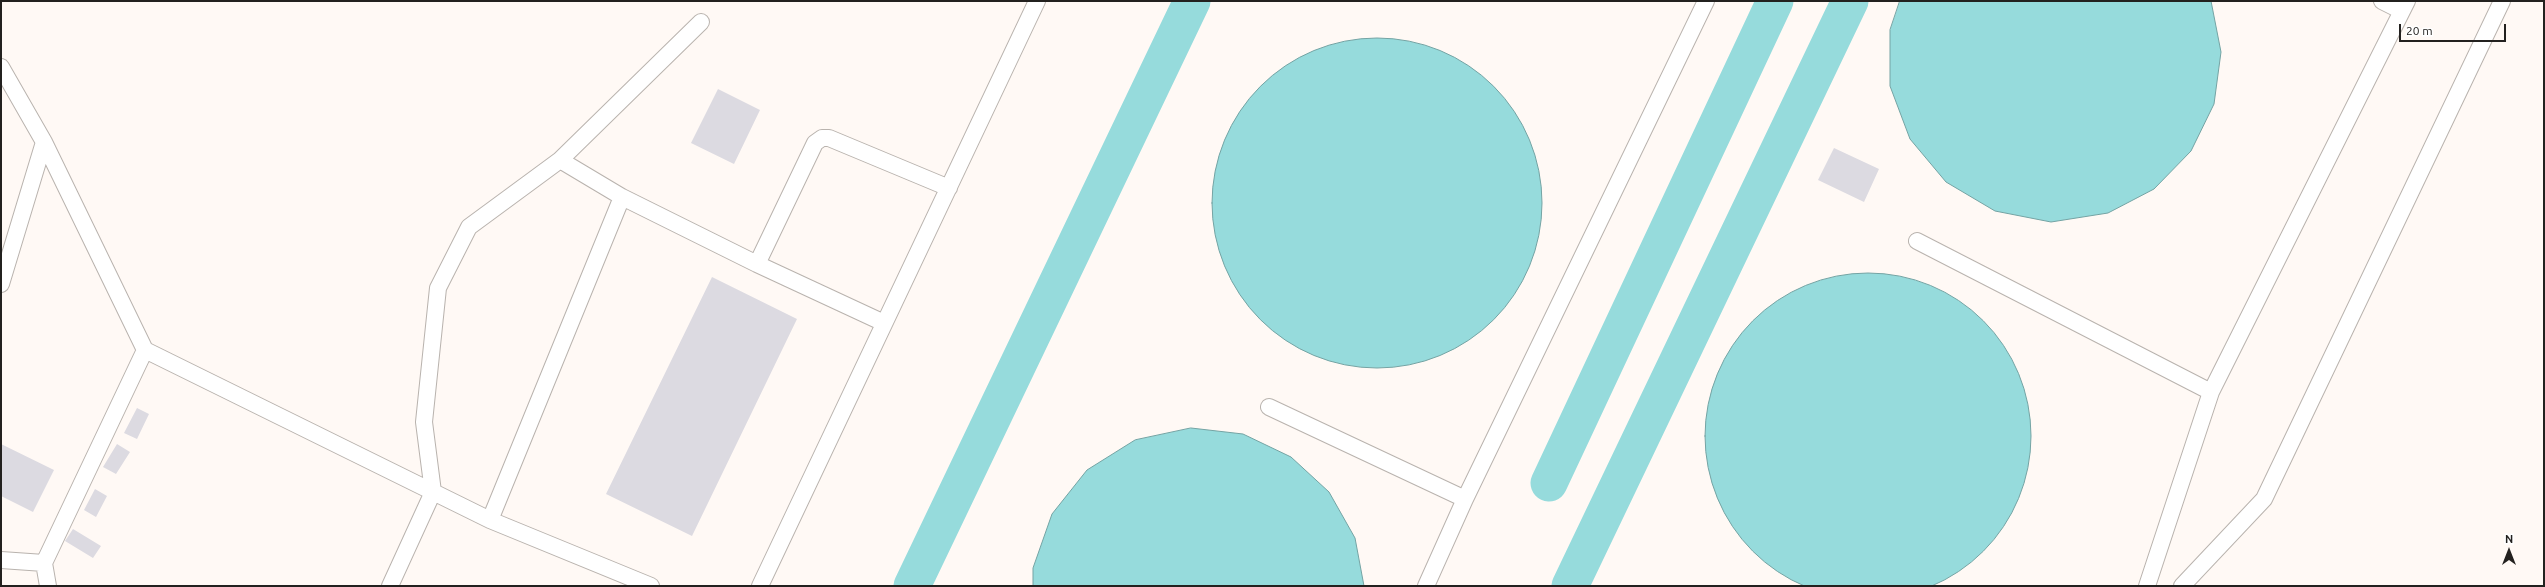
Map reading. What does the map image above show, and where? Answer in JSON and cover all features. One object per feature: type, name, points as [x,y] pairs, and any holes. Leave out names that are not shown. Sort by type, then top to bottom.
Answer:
[{"type":"lane","points":[[760,586],[1037,1]]},
{"type":"lane","points":[[1426,586],[1465,499],[1706,1]]},
{"type":"lane","points":[[2147,586],[2211,392],[2405,6],[2382,1]]},
{"type":"lane","points":[[2182,586],[2264,499],[2502,1]]},
{"type":"lane","points":[[390,586],[433,492],[424,422],[438,288],[469,227],[560,160],[701,22]]},
{"type":"lane","points":[[1,67],[44,142],[146,350],[490,520],[651,586]]},
{"type":"lane","points":[[757,264],[815,143],[822,138],[829,138],[949,188]]},
{"type":"lane","points":[[1,284],[44,142]]},
{"type":"lane","points":[[560,160],[622,197],[757,264],[884,323]]},
{"type":"lane","points":[[490,520],[622,197]]},
{"type":"lane","points":[[1918,241],[2211,392]]},
{"type":"lane","points":[[48,586],[44,563],[146,350]]},
{"type":"lane","points":[[1269,407],[1465,499]]},
{"type":"lane","points":[[1,560],[44,563]]},
{"type":"water","points":[[1900,1],[2211,1],[2221,52],[2214,104],[2191,151],[2154,189],[2108,213],[2051,222],[1995,211],[1946,182],[1910,139],[1890,86],[1890,30]]},
{"type":"water","points":[[1377,38],[1409,41],[1440,51],[1469,66],[1494,86],[1514,111],[1529,140],[1539,171],[1542,203],[1539,235],[1529,266],[1514,295],[1494,320],[1469,340],[1440,355],[1409,365],[1377,368],[1345,365],[1314,355],[1285,340],[1260,320],[1240,295],[1225,266],[1215,235],[1212,203],[1215,171],[1225,140],[1240,111],[1260,86],[1285,66],[1314,51],[1345,41]]},
{"type":"water","points":[[1868,273],[1900,276],[1930,285],[1959,300],[1983,321],[2004,345],[2019,374],[2028,404],[2031,436],[2028,468],[2019,498],[2004,527],[1983,551],[1959,572],[1930,587],[1900,596],[1868,599],[1836,596],[1806,587],[1777,572],[1753,551],[1732,527],[1717,498],[1708,468],[1705,436],[1708,404],[1717,374],[1732,345],[1753,321],[1777,300],[1806,285],[1836,276]]},
{"type":"water","points":[[1191,428],[1243,434],[1291,457],[1329,492],[1355,538],[1364,586],[1033,586],[1033,568],[1052,514],[1087,470],[1135,440]]},
{"type":"building","points":[[718,89],[760,110],[734,164],[691,143]]},
{"type":"building","points":[[1834,148],[1879,169],[1864,202],[1818,180]]},
{"type":"building","points":[[712,277],[797,319],[692,536],[606,494]]},
{"type":"building","points":[[137,408],[149,414],[137,439],[124,433]]},
{"type":"building","points":[[1,444],[54,470],[33,512],[1,496]]},
{"type":"building","points":[[117,444],[130,452],[116,474],[103,467]]},
{"type":"building","points":[[95,489],[107,496],[96,517],[84,510]]},
{"type":"building","points":[[73,529],[101,546],[93,558],[65,541]]},
{"type":"waterway","points":[[912,586],[1192,1]]},
{"type":"waterway","points":[[1549,483],[1775,1]]},
{"type":"waterway","points":[[1570,586],[1850,1]]}]
